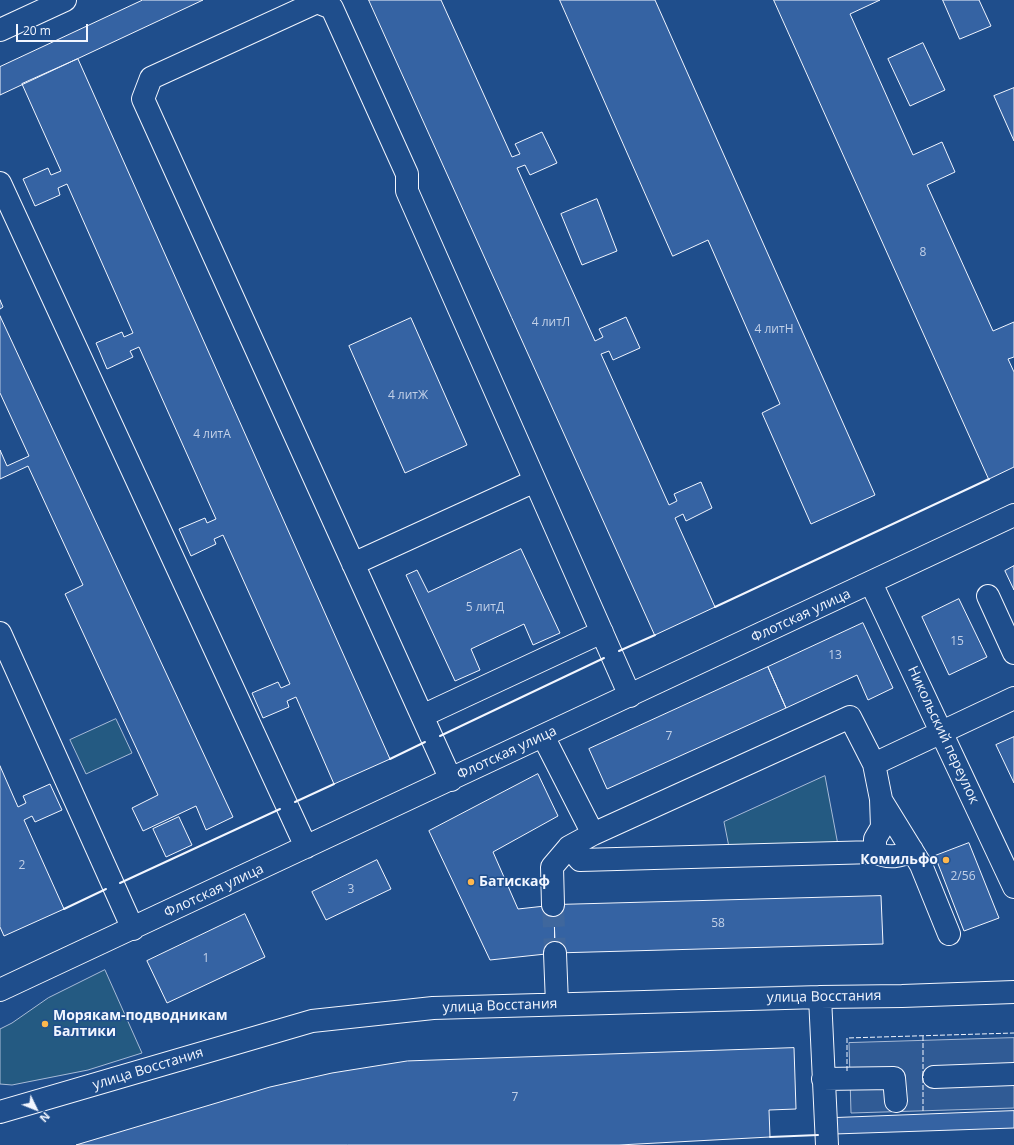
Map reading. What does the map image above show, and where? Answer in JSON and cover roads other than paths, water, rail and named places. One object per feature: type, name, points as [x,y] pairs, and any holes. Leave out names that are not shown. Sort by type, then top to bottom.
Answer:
[{"type":"street","points":[[0,30],[65,0]]},
{"type":"street","points":[[450,780],[143,99],[151,78],[318,2],[332,8],[408,174],[407,191],[630,696]]},
{"type":"street","points":[[0,183],[306,847]]},
{"type":"street","points":[[353,564],[535,481]]},
{"type":"street","name":"Флотская улица","points":[[0,990],[25,976],[133,929],[1014,515]]},
{"type":"street","name":"Никольский переулок","points":[[871,583],[1014,887]]},
{"type":"street","points":[[988,596],[1013,650]]},
{"type":"street","points":[[422,716],[602,632]]},
{"type":"street","points":[[0,633],[133,929]]},
{"type":"street","points":[[874,764],[1014,698]]},
{"type":"street","points":[[553,905],[552,868],[569,846],[850,717],[874,764],[881,799],[882,827],[875,838],[876,852]]},
{"type":"street","points":[[543,736],[593,834]]},
{"type":"street","points":[[881,799],[921,865],[949,934]]},
{"type":"street","points":[[569,846],[580,860],[876,852],[884,856],[903,856],[912,850]]},
{"type":"street","points":[[555,953],[557,1004]]},
{"type":"street","name":"улица Восстания","points":[[0,1112],[312,1021],[433,1008],[1014,992]]},
{"type":"street","points":[[820,997],[827,1145]]},
{"type":"street","points":[[934,1077],[1014,1074]]},
{"type":"street","points":[[824,1079],[894,1078],[896,1101]]},
{"type":"street","points":[[0,1102],[48,1099]]},
{"type":"tunnel","points":[[553,905],[555,953]]},
{"type":"place","name":"Комильфо","points":[[946,860]]},
{"type":"place","name":"Батискаф","points":[[471,882]]},
{"type":"place","name":"Морякам-подводникам Балтики","points":[[45,1024]]}]
